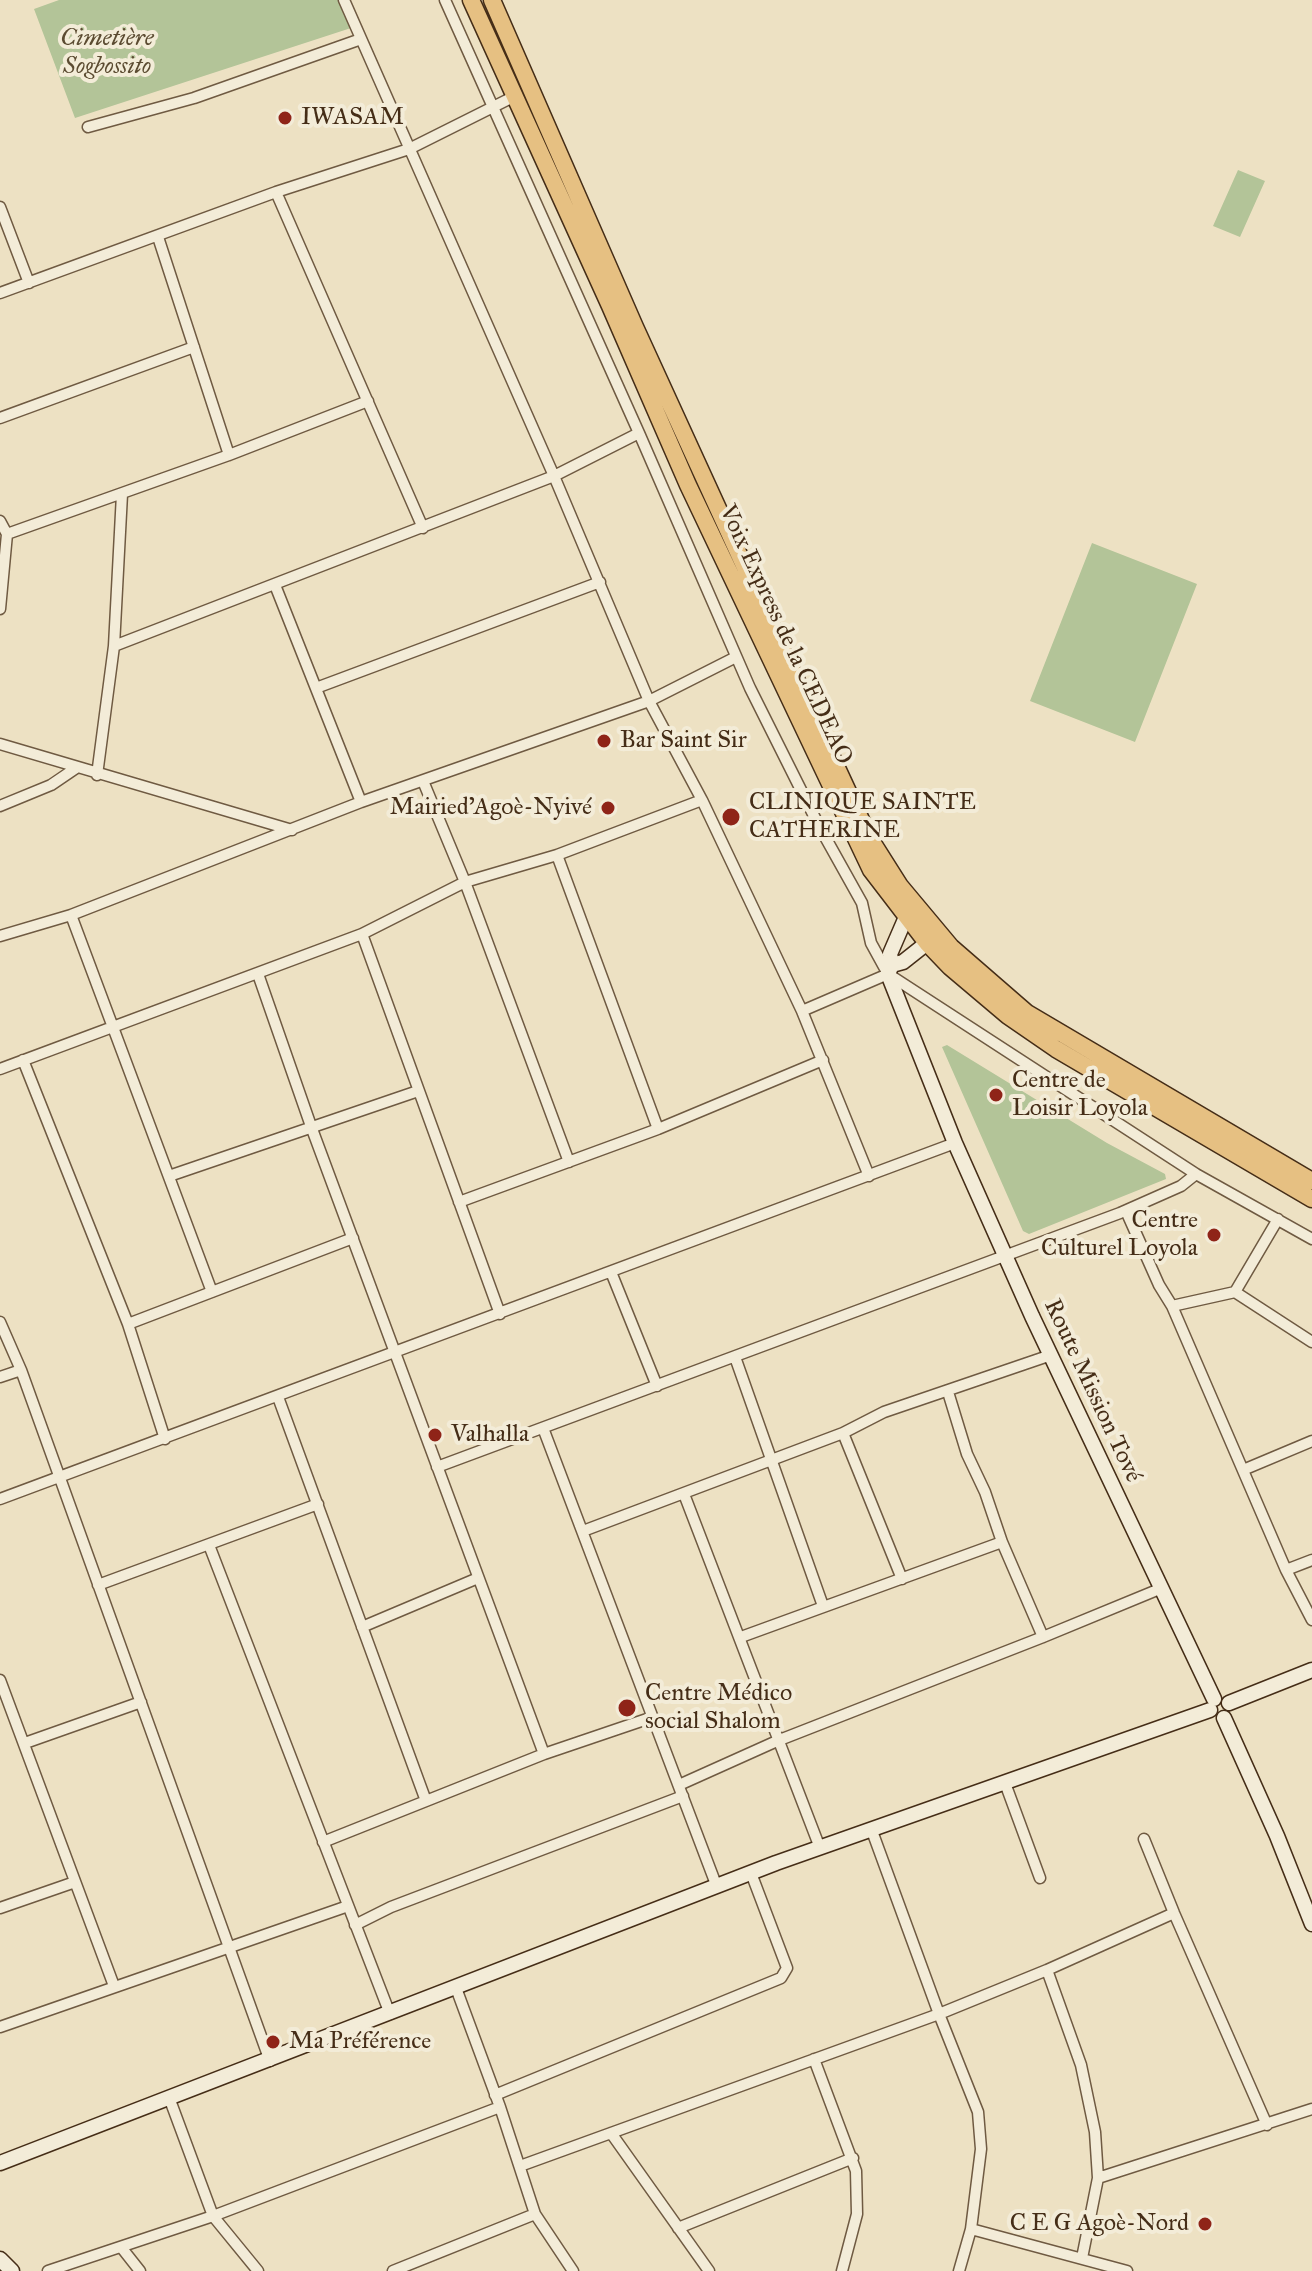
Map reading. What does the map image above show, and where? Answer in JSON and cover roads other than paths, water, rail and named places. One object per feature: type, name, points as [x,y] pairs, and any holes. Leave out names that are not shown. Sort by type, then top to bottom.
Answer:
[{"type":"main road","points":[[473,4],[492,0],[635,327],[728,551],[869,837],[900,886],[927,943],[996,1006],[1056,1049],[1312,1199]]},
{"type":"main road","name":"Voix Express de la CEDEAO","points":[[473,4],[513,97],[728,551]]},
{"type":"main road","points":[[912,912],[1027,1013],[1312,1181]]},
{"type":"street","points":[[344,0],[554,476],[649,701],[702,800],[802,1011],[869,1176]]},
{"type":"street","points":[[445,0],[736,657],[819,826],[862,903],[871,943],[890,969],[1196,1174],[1312,1239]]},
{"type":"street","points":[[88,127],[194,98],[361,39]]},
{"type":"street","points":[[0,293],[276,192],[409,149],[513,97]]},
{"type":"street","points":[[276,192],[423,528]]},
{"type":"street","points":[[0,207],[29,283]]},
{"type":"street","points":[[158,237],[229,455]]},
{"type":"street","points":[[0,418],[194,347]]},
{"type":"street","points":[[7,534],[229,455],[368,401]]},
{"type":"street","points":[[114,646],[554,476],[639,433]]},
{"type":"street","points":[[97,775],[114,646],[122,494]]},
{"type":"street","points":[[0,521],[7,534],[0,609]]},
{"type":"street","points":[[316,688],[600,582]]},
{"type":"street","points":[[275,585],[361,802]]},
{"type":"street","points":[[0,935],[71,915],[361,802],[649,701],[736,657]]},
{"type":"street","points":[[0,744],[292,830]]},
{"type":"street","points":[[0,806],[51,785],[76,768]]},
{"type":"street","points":[[423,781],[465,882],[569,1162]]},
{"type":"street","points":[[0,1069],[362,934],[465,882],[557,855],[702,800]]},
{"type":"street","points":[[557,855],[658,1129]]},
{"type":"street","points":[[890,969],[890,954],[912,912]]},
{"type":"street","points":[[71,915],[212,1292]]},
{"type":"street","points":[[362,934],[500,1314]]},
{"type":"street","points":[[802,1011],[903,962],[927,943]]},
{"type":"street","name":"Route Mission Tové","points":[[890,969],[955,1143],[1051,1355],[1218,1704]]},
{"type":"street","points":[[258,974],[312,1129],[544,1754]]},
{"type":"street","points":[[23,1060],[128,1324],[165,1439]]},
{"type":"street","points":[[459,1202],[658,1129],[823,1060]]},
{"type":"street","points":[[169,1176],[418,1091]]},
{"type":"street","points":[[0,1499],[955,1143]]},
{"type":"street","points":[[437,1467],[1126,1211],[1181,1186],[1196,1174]]},
{"type":"street","points":[[1126,1211],[1159,1285],[1172,1306],[1286,1570],[1312,1620]]},
{"type":"street","points":[[1235,1292],[1278,1219]]},
{"type":"street","points":[[128,1324],[353,1238]]},
{"type":"street","points":[[611,1272],[657,1386]]},
{"type":"street","points":[[1172,1306],[1235,1292],[1312,1342]]},
{"type":"street","points":[[0,1322],[21,1370],[270,2061]]},
{"type":"street","points":[[583,1531],[772,1462],[843,1433],[884,1412],[1051,1355]]},
{"type":"street","points":[[735,1357],[823,1606]]},
{"type":"street","points":[[0,1377],[21,1370]]},
{"type":"street","points":[[948,1392],[967,1454],[1043,1637]]},
{"type":"street","points":[[278,1397],[426,1801]]},
{"type":"street","points":[[543,1428],[717,1887]]},
{"type":"street","points":[[843,1433],[902,1579]]},
{"type":"street","points":[[1243,1470],[1312,1441]]},
{"type":"street","points":[[684,1494],[820,1848]]},
{"type":"street","points":[[98,1585],[318,1504]]},
{"type":"street","points":[[741,1637],[1002,1542]]},
{"type":"street","points":[[209,1545],[390,2014]]},
{"type":"street","points":[[1286,1570],[1312,1560]]},
{"type":"street","points":[[362,1627],[478,1578]]},
{"type":"street","points":[[355,1925],[391,1907],[681,1791],[777,1741],[1162,1588]]},
{"type":"street","points":[[0,2163],[170,2100],[751,1873],[1312,1670]]},
{"type":"street","points":[[0,1680],[114,1986]]},
{"type":"street","points":[[25,1743],[141,1702]]},
{"type":"street","points":[[1218,1704],[1214,1717],[1224,1718],[1312,1924]]},
{"type":"street","points":[[323,1842],[544,1754],[653,1717]]},
{"type":"street","points":[[1005,1783],[1040,1878]]},
{"type":"street","points":[[872,1831],[978,2112],[981,2149],[971,2229],[959,2271]]},
{"type":"street","points":[[1144,1839],[1267,2125]]},
{"type":"street","points":[[495,2095],[781,1978],[787,1968],[785,1961],[751,1873]]},
{"type":"street","points":[[0,1908],[75,1882]]},
{"type":"street","points":[[0,2027],[348,1906]]},
{"type":"street","points":[[520,2166],[939,2014],[1174,1913]]},
{"type":"street","points":[[1047,1970],[1084,2076],[1095,2132],[1098,2178],[1082,2258]]},
{"type":"street","points":[[456,1988],[535,2214],[573,2271]]},
{"type":"street","points":[[814,2059],[853,2158],[858,2189],[857,2214],[842,2271]]},
{"type":"street","points":[[170,2100],[213,2216],[258,2271]]},
{"type":"street","points":[[48,2271],[213,2216],[500,2107]]},
{"type":"street","points":[[1098,2178],[1312,2109]]},
{"type":"street","points":[[611,2133],[709,2271]]},
{"type":"street","points":[[678,2228],[853,2158]]},
{"type":"street","points":[[393,2271],[412,2268],[535,2214]]},
{"type":"street","points":[[971,2229],[1127,2271]]},
{"type":"street","points":[[121,2247],[140,2271]]},
{"type":"street","points":[[0,2259],[12,2271]]},
{"type":"place","name":"IWASAM","points":[[285,118]]},
{"type":"place","name":"Bar Saint Sir","points":[[604,741]]},
{"type":"place","name":"Mairied'Agoè-Nyivé","points":[[608,808]]},
{"type":"place","name":"CLINIQUE SAINTE CATHERINE","points":[[731,817]]},
{"type":"place","name":"Centre de Loisir Loyola","points":[[996,1095]]},
{"type":"place","name":"Centre Culturel Loyola","points":[[1214,1235]]},
{"type":"place","name":"Valhalla","points":[[435,1435]]},
{"type":"place","name":"Centre Médico social Shalom","points":[[627,1708]]},
{"type":"place","name":"Ma Préférence","points":[[273,2042]]},
{"type":"place","name":"C E G Agoè-Nord","points":[[1205,2224]]},
{"type":"park label","name":"Cimetière Sogbossito","points":[[107,53]]}]
